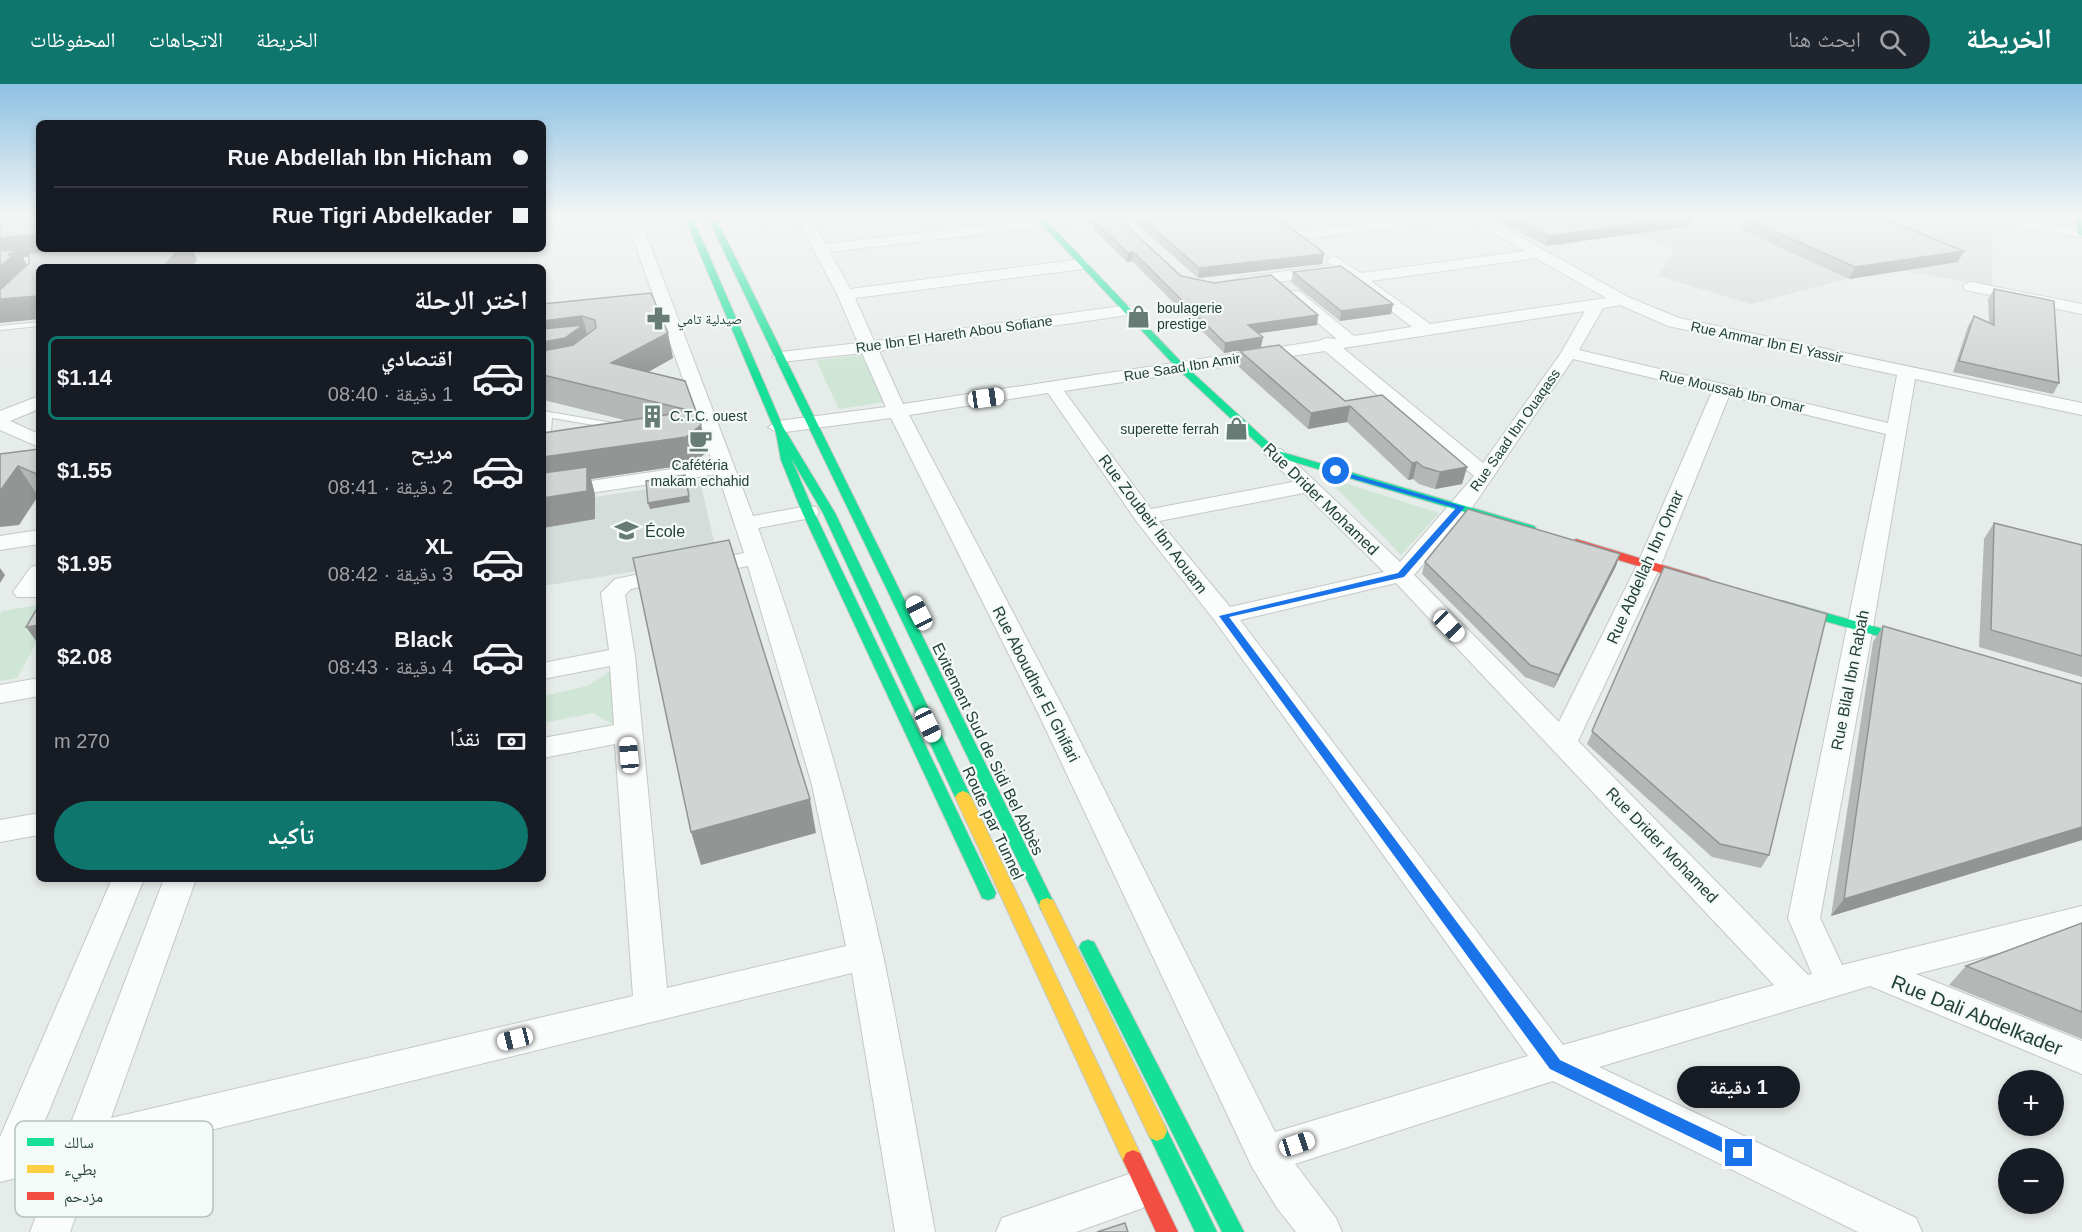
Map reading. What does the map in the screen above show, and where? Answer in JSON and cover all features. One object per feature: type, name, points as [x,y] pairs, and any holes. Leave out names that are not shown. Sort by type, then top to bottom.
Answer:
[{"type":"main road","points":[[711,270],[779,430],[786,460],[808,512],[992,902]]},
{"type":"main road","name":"Evitement Sud de Sidi Bel Abbès","points":[[738,270],[1206,1232]]},
{"type":"main road","name":"Rue Drider Mohamed","points":[[1088,270],[1181,367],[1274,453]]},
{"type":"main road","points":[[814,426],[843,464],[968,709]]},
{"type":"main road","name":"Route par Tunnel","points":[[779,430],[829,513],[1167,1232]]},
{"type":"main road","points":[[1274,453],[1538,531]]},
{"type":"main road","points":[[1560,538],[1716,585]]},
{"type":"main road","points":[[1772,601],[1938,650]]},
{"type":"main road","points":[[1081,933],[1233,1232]]},
{"type":"street","points":[[652,270],[758,557],[810,724],[866,955],[915,1232]]},
{"type":"street","name":"Rue Aboudher El Ghifari","points":[[831,270],[845,294],[897,411],[1053,715],[1266,1154],[1291,1194],[1322,1232]]},
{"type":"street","points":[[845,294],[1038,270]]},
{"type":"street","points":[[1227,284],[1335,270]]},
{"type":"street","points":[[1348,270],[1425,328]]},
{"type":"street","points":[[1359,278],[1419,270]]},
{"type":"street","name":"Rue Ammar Ibn El Yassir","points":[[1568,270],[1622,300],[1674,322],[2082,409]]},
{"type":"street","points":[[1274,278],[1349,340]]},
{"type":"street","points":[[1971,287],[2082,309]]},
{"type":"street","name":"Rue Saad Ibn Amir","points":[[779,430],[1326,343],[1622,300]]},
{"type":"street","name":"Rue Saad Ibn Ouaqass","points":[[1401,575],[1461,507],[1485,475],[1569,353],[1596,305]]},
{"type":"street","points":[[644,310],[666,307]]},
{"type":"street","name":"Rue Ibn El Hareth Abou Sofiane","points":[[781,357],[869,347],[1128,310]]},
{"type":"street","points":[[1326,343],[1485,475]]},
{"type":"street","name":"Rue Moussab Ibn Omar","points":[[1569,353],[1895,430]]},
{"type":"street","name":"Rue Bilal Ibn Rabah","points":[[1818,987],[1813,943],[1804,918],[1861,627],[1907,371]]},
{"type":"street","name":"Rue Zoubeir Ibn Aouam","points":[[1053,388],[1145,517],[1224,616],[1555,1064]]},
{"type":"street","name":"Rue Abdellah Ibn Omar","points":[[1563,743],[1649,565],[1723,388]]},
{"type":"street","points":[[0,418],[36,403]]},
{"type":"street","points":[[0,423],[36,440]]},
{"type":"street","name":"Rue Drider Mohamed","points":[[1274,453],[1401,575],[1563,743],[1818,987]]},
{"type":"street","points":[[546,494],[726,467]]},
{"type":"street","points":[[1145,517],[1307,486]]},
{"type":"street","points":[[744,524],[808,512]]},
{"type":"street","points":[[0,543],[36,537]]},
{"type":"street","points":[[651,1006],[622,656],[613,593],[623,584],[758,557]]},
{"type":"street","points":[[1224,616],[1401,575]]},
{"type":"street","points":[[36,576],[24,592],[36,590]]},
{"type":"street","points":[[546,670],[622,656]]},
{"type":"street","points":[[0,694],[36,688]]},
{"type":"street","points":[[546,747],[627,732]]},
{"type":"street","points":[[0,831],[36,825]]},
{"type":"street","points":[[22,1121],[127,882]]},
{"type":"street","points":[[91,1121],[179,882]]},
{"type":"street","points":[[1266,1154],[1555,1064],[1871,971],[2082,919]]},
{"type":"street","points":[[178,1121],[866,955]]},
{"type":"street","name":"Rue Dali Abdelkader","points":[[1871,971],[2082,1058]]},
{"type":"street","points":[[1555,1064],[1902,1232]]},
{"type":"street","points":[[4,1162],[15,1137]]},
{"type":"street","points":[[1016,1232],[1129,1194]]},
{"type":"street","points":[[50,1232],[56,1217]]},
{"type":"lane","points":[[0,328],[36,324]]},
{"type":"lane","points":[[546,414],[610,425],[614,430],[615,443],[603,445]]},
{"type":"lane","points":[[546,452],[556,451]]},
{"type":"shaded area","points":[[1662,270],[1883,270],[1751,304],[1658,276]]},
{"type":"shaded area","points":[[1898,270],[1992,270],[1992,287]]},
{"type":"shaded area","name":"École","points":[[700,481],[718,558],[546,586],[546,505]]},
{"type":"green space","points":[[869,354],[891,401],[839,409],[816,360]]},
{"type":"green space","points":[[1326,477],[1439,513],[1401,555]]},
{"type":"green space","points":[[36,605],[36,643],[17,678],[0,681],[0,614],[2,611]]},
{"type":"green space","points":[[612,670],[616,726],[593,713],[546,722],[546,695],[588,686]]},
{"type":"building","points":[[22,270],[36,270],[36,296],[0,299],[0,290]]},
{"type":"building","points":[[1151,270],[1174,270],[1181,276],[1214,283],[1271,275],[1318,315],[1248,325],[1263,337],[1225,343]]},
{"type":"building","points":[[1346,270],[1393,304],[1341,311],[1293,272]]},
{"type":"building","points":[[1994,289],[2054,301],[2059,383],[1959,361],[1974,316],[1994,325]]},
{"type":"building","points":[[651,293],[668,333],[611,363],[685,381],[701,425],[686,437],[546,457],[546,433],[692,411],[546,376],[546,350],[573,345],[596,328],[595,320],[582,316],[546,321],[546,304]]},
{"type":"building","points":[[583,325],[565,338],[546,341],[546,329]]},
{"type":"building","points":[[1279,345],[1345,401],[1382,395],[1467,467],[1440,472],[1423,467],[1417,462],[1412,463],[1350,406],[1311,413],[1240,351]]},
{"type":"building","points":[[36,449],[36,474],[18,466],[0,491],[0,454]]},
{"type":"building","points":[[587,467],[587,491],[546,498],[546,473]]},
{"type":"building","points":[[685,475],[689,496],[648,503],[646,481]]},
{"type":"building","points":[[1468,509],[1620,554],[1559,675],[1530,665],[1425,562]]},
{"type":"building","points":[[1994,523],[2082,545],[2082,656],[1991,630]]},
{"type":"building","points":[[729,540],[810,799],[691,832],[633,558]]},
{"type":"building","points":[[1664,567],[1827,614],[1769,855],[1720,844],[1592,731]]},
{"type":"building","points":[[36,610],[36,625],[26,627]]},
{"type":"building","points":[[1883,626],[2082,684],[2082,827],[1844,899]]},
{"type":"building","points":[[2082,923],[2082,1012],[1966,966]]},
{"type":"building","points":[[1125,1223],[1128,1232],[1097,1232]]},
{"type":"traffic: fast","points":[[711,270],[778,427],[829,513],[963,797]]},
{"type":"traffic: fast","points":[[737,270],[1047,905]]},
{"type":"traffic: fast","points":[[1089,270],[1181,367],[1274,453],[1530,528]]},
{"type":"traffic: fast","points":[[781,433],[786,460],[808,512],[988,893]]},
{"type":"traffic: fast","points":[[1783,605],[1921,644]]},
{"type":"traffic: fast","points":[[1088,947],[1233,1232]]},
{"type":"traffic: fast","points":[[1157,1131],[1206,1232]]},
{"type":"traffic: slow","points":[[963,797],[1133,1160]]},
{"type":"traffic: slow","points":[[1047,905],[1157,1131]]},
{"type":"traffic: jam","points":[[1576,543],[1705,582]]},
{"type":"traffic: jam","points":[[1133,1160],[1167,1232]]},
{"type":"place","name":"boulagerie prestige","points":[[1139,316]]},
{"type":"place","name":"صيدلية تامي","points":[[659,319]]},
{"type":"place","name":"C.T.C. ouest","points":[[652,416]]},
{"type":"place","name":"superette ferrah","points":[[1237,429]]},
{"type":"place","name":"Cafétéria makam echahid","points":[[700,441]]},
{"type":"place","name":"École","points":[[627,531]]},
{"type":"route","points":[[1336,471],[1461,507],[1401,575],[1224,616],[1555,1064],[1739,1153]]}]
